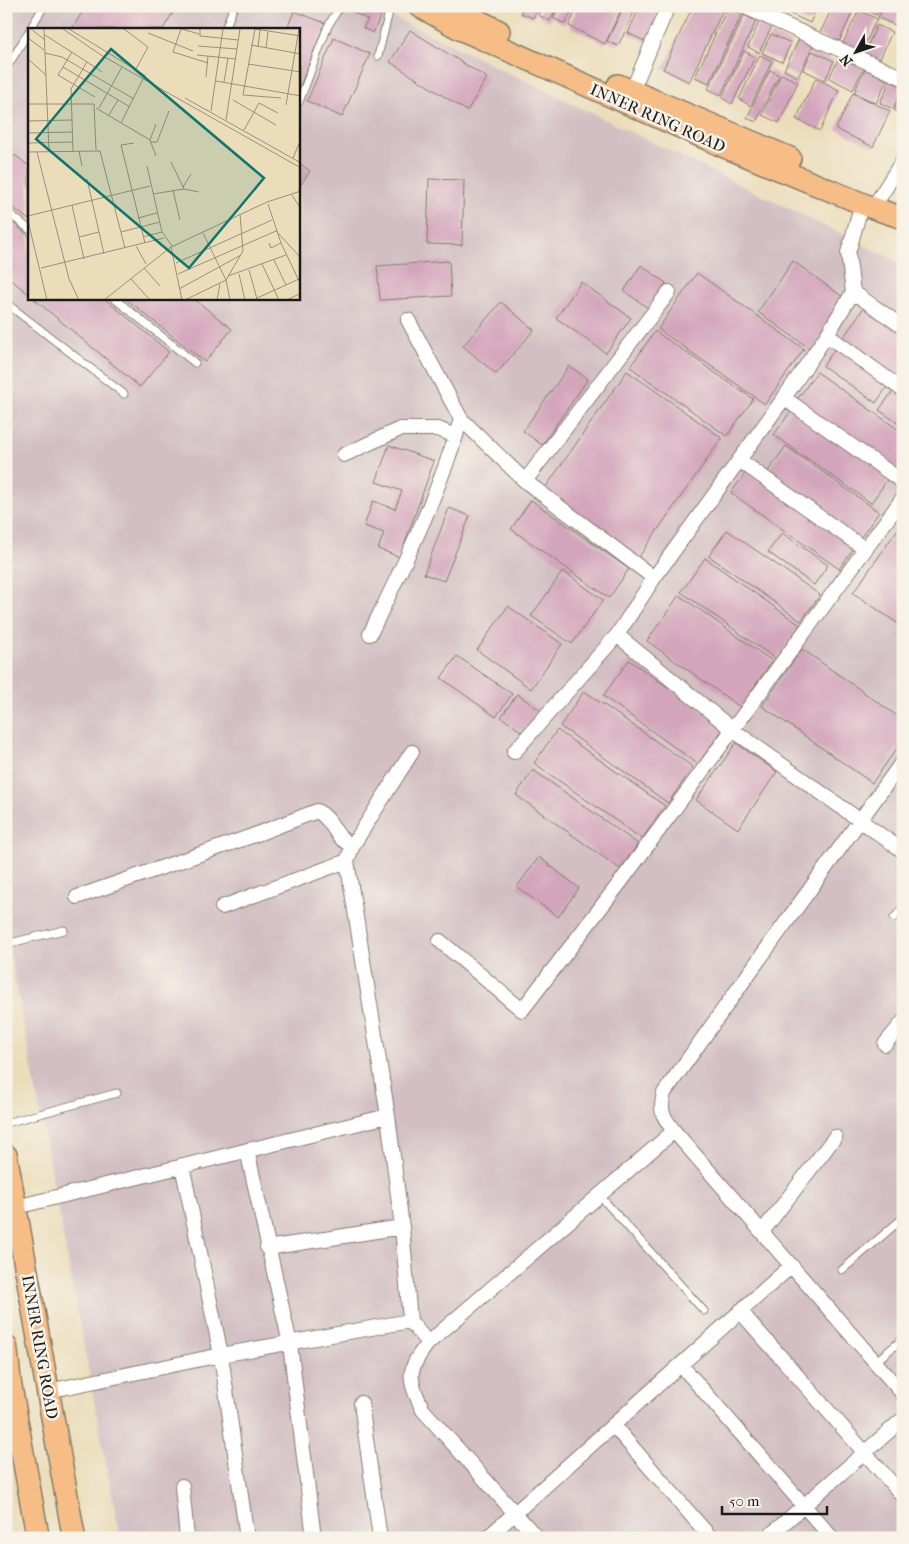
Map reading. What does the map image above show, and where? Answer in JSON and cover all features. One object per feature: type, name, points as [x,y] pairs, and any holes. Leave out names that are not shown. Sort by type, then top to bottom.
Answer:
[{"type":"highway","name":"INNER RING ROAD","points":[[6,1156],[74,1538]]},
{"type":"highway","name":"INNER RING ROAD","points":[[6,1347],[14,1443],[38,1538]]},
{"type":"main road","name":"INNER RING ROAD","points":[[419,6],[460,30],[619,101],[727,148],[872,203],[903,218]]},
{"type":"main road","name":"INNER RING ROAD","points":[[450,6],[486,26],[632,91],[832,176],[872,203],[903,205]]},
{"type":"street","points":[[632,91],[668,6]]},
{"type":"street","points":[[743,6],[903,78]]},
{"type":"street","points":[[514,752],[617,635],[654,578],[784,398],[827,335],[854,292],[848,253],[872,203],[903,160]]},
{"type":"street","points":[[525,481],[669,292]]},
{"type":"street","points":[[854,292],[903,327]]},
{"type":"street","points":[[408,320],[461,419],[525,481],[654,578]]},
{"type":"street","points":[[827,335],[903,390]]},
{"type":"street","points":[[784,398],[903,482]]},
{"type":"street","points":[[370,634],[420,531],[461,419]]},
{"type":"street","points":[[344,455],[400,429],[438,429],[456,436]]},
{"type":"street","points":[[739,460],[865,549]]},
{"type":"street","points":[[440,941],[522,1010],[622,880],[903,498]]},
{"type":"street","points":[[617,635],[733,730],[903,850]]},
{"type":"street","points":[[412,752],[353,845],[347,861],[388,1116],[402,1227],[410,1321],[428,1343]]},
{"type":"street","points":[[903,761],[664,1093],[661,1107],[663,1116],[674,1131],[903,1394]]},
{"type":"street","points":[[77,897],[252,836],[317,811],[324,815],[338,837],[344,842],[353,845]]},
{"type":"street","points":[[222,907],[347,861]]},
{"type":"street","points":[[885,1044],[903,1022]]},
{"type":"street","points":[[16,1207],[388,1116]]},
{"type":"street","points":[[537,1538],[423,1410],[413,1390],[411,1376],[413,1364],[428,1343],[674,1131]]},
{"type":"street","points":[[762,1232],[835,1137]]},
{"type":"street","points":[[247,1150],[267,1248],[290,1344],[314,1538]]},
{"type":"street","points":[[182,1165],[220,1355],[247,1538]]},
{"type":"street","points":[[267,1248],[402,1227]]},
{"type":"street","points":[[487,1538],[791,1266]]},
{"type":"street","points":[[740,1311],[903,1496]]},
{"type":"street","points":[[48,1391],[220,1355],[290,1344],[410,1321]]},
{"type":"street","points":[[681,1364],[832,1538]]},
{"type":"street","points":[[361,1404],[380,1538]]},
{"type":"street","points":[[767,1538],[903,1419]]},
{"type":"street","points":[[613,1425],[711,1538]]},
{"type":"street","points":[[182,1486],[187,1538]]},
{"type":"lane","points":[[31,28],[44,6]]},
{"type":"lane","points":[[226,28],[234,6]]},
{"type":"lane","points":[[300,99],[328,26],[340,6]]},
{"type":"lane","points":[[378,56],[392,6]]},
{"type":"lane","points":[[6,69],[28,33]]},
{"type":"lane","points":[[6,211],[28,228]]},
{"type":"lane","points":[[116,300],[195,363]]},
{"type":"lane","points":[[6,303],[124,394]]},
{"type":"lane","points":[[894,918],[903,907]]},
{"type":"lane","points":[[6,944],[64,930]]},
{"type":"lane","points":[[6,1123],[117,1093]]},
{"type":"lane","points":[[599,1195],[704,1311]]},
{"type":"lane","points":[[842,1270],[903,1218]]},
{"type":"lane","points":[[875,1362],[903,1339]]},
{"type":"shaded area","points":[[6,6],[371,6],[903,264],[903,1538],[120,1538],[6,931]]},
{"type":"building","points":[[86,6],[177,6],[164,28],[73,28]]},
{"type":"building","points":[[351,6],[377,6],[383,10],[373,33],[363,28],[368,20],[349,10]]},
{"type":"building","points":[[524,6],[539,6],[533,18],[521,13]]},
{"type":"building","points":[[542,6],[557,6],[550,21],[538,15]]},
{"type":"building","points":[[559,6],[574,6],[565,24],[553,18]]},
{"type":"building","points":[[578,6],[623,6],[605,44],[569,26]]},
{"type":"building","points":[[624,6],[637,6],[618,46],[607,41]]},
{"type":"building","points":[[640,6],[661,6],[648,43],[628,33]]},
{"type":"building","points":[[693,6],[725,6],[689,82],[663,69]]},
{"type":"building","points":[[779,6],[818,6],[810,23],[778,8]]},
{"type":"building","points":[[833,6],[838,6],[852,13],[838,44],[819,35]]},
{"type":"building","points":[[859,6],[880,6],[876,15]]},
{"type":"building","points":[[884,6],[903,6],[895,25],[878,18]]},
{"type":"building","points":[[728,7],[742,14],[709,83],[695,77]]},
{"type":"building","points":[[859,10],[877,19],[861,52],[843,43]]},
{"type":"building","points":[[294,11],[325,23],[300,86],[300,28],[287,28]]},
{"type":"building","points":[[744,15],[756,21],[721,95],[708,89]]},
{"type":"building","points":[[760,20],[772,26],[759,53],[748,47]]},
{"type":"building","points":[[877,25],[892,32],[878,63],[863,56]]},
{"type":"building","points":[[410,30],[487,78],[467,111],[390,62]]},
{"type":"building","points":[[771,34],[791,43],[782,62],[762,53]]},
{"type":"building","points":[[334,38],[370,54],[342,117],[307,101]]},
{"type":"building","points":[[799,39],[813,46],[798,77],[784,70]]},
{"type":"building","points":[[744,51],[755,57],[732,104],[722,98]]},
{"type":"building","points":[[812,51],[834,61],[825,80],[803,70]]},
{"type":"building","points":[[760,55],[772,61],[751,106],[739,99]]},
{"type":"building","points":[[840,56],[864,67],[853,90],[829,78]]},
{"type":"building","points":[[865,69],[887,80],[876,103],[854,93]]},
{"type":"building","points":[[770,70],[779,75],[756,122],[747,118]]},
{"type":"building","points":[[781,74],[798,82],[779,123],[762,115]]},
{"type":"building","points":[[816,78],[839,90],[820,131],[796,119]]},
{"type":"building","points":[[890,81],[903,87],[893,109],[880,103]]},
{"type":"building","points":[[903,92],[903,114],[894,110]]},
{"type":"building","points":[[853,93],[890,111],[873,147],[836,129]]},
{"type":"building","points":[[15,155],[28,165],[28,219],[6,202],[6,166]]},
{"type":"building","points":[[300,164],[310,171],[300,186]]},
{"type":"building","points":[[429,179],[464,180],[462,245],[427,244]]},
{"type":"building","points":[[6,217],[28,235],[28,293],[6,276]]},
{"type":"building","points":[[449,261],[451,296],[380,300],[377,266]]},
{"type":"building","points":[[793,261],[847,300],[812,350],[758,312]]},
{"type":"building","points":[[641,265],[666,283],[648,308],[624,291]]},
{"type":"building","points":[[697,273],[804,349],[765,404],[658,329]]},
{"type":"building","points":[[581,282],[631,318],[606,353],[556,318]]},
{"type":"building","points":[[35,300],[106,300],[169,352],[140,387]]},
{"type":"building","points":[[127,300],[195,300],[232,329],[205,362]]},
{"type":"building","points":[[501,302],[534,330],[496,374],[463,346]]},
{"type":"building","points":[[865,306],[903,332],[903,386],[840,342]]},
{"type":"building","points":[[655,331],[753,399],[727,436],[630,367]]},
{"type":"building","points":[[836,347],[889,384],[876,403],[823,366]]},
{"type":"building","points":[[569,366],[588,379],[542,445],[523,431]]},
{"type":"building","points":[[627,371],[722,438],[638,558],[543,491]]},
{"type":"building","points":[[817,372],[903,433],[903,474],[796,401]]},
{"type":"building","points":[[893,391],[903,398],[903,427],[879,410]]},
{"type":"building","points":[[793,408],[890,476],[871,503],[774,435]]},
{"type":"building","points":[[389,445],[434,461],[400,557],[378,549],[384,533],[364,526],[373,501],[395,509],[402,491],[376,482]]},
{"type":"building","points":[[786,446],[879,512],[859,540],[766,474]]},
{"type":"building","points":[[746,472],[854,548],[839,569],[731,493]]},
{"type":"building","points":[[531,500],[629,569],[609,598],[511,529]]},
{"type":"building","points":[[449,508],[470,516],[444,581],[424,574]]},
{"type":"building","points":[[898,529],[903,533],[903,627],[853,593]]},
{"type":"building","points":[[727,530],[820,595],[801,621],[709,556]]},
{"type":"building","points":[[782,533],[828,565],[814,585],[768,552]]},
{"type":"building","points":[[705,558],[800,625],[776,659],[681,592]]},
{"type":"building","points":[[563,571],[603,600],[572,644],[531,616]]},
{"type":"building","points":[[679,595],[772,661],[740,707],[647,641]]},
{"type":"building","points":[[508,606],[562,644],[531,689],[477,650]]},
{"type":"building","points":[[802,649],[903,720],[903,740],[872,783],[762,706]]},
{"type":"building","points":[[457,656],[512,694],[496,717],[441,678]]},
{"type":"building","points":[[629,660],[724,727],[698,764],[603,696]]},
{"type":"building","points":[[584,691],[693,767],[668,803],[560,726]]},
{"type":"building","points":[[517,694],[541,711],[525,734],[501,717]]},
{"type":"building","points":[[557,730],[665,806],[642,839],[534,763]]},
{"type":"building","points":[[736,743],[777,772],[738,829],[696,800]]},
{"type":"building","points":[[533,770],[638,844],[620,869],[516,795]]},
{"type":"building","points":[[539,857],[579,888],[558,917],[517,887]]}]
